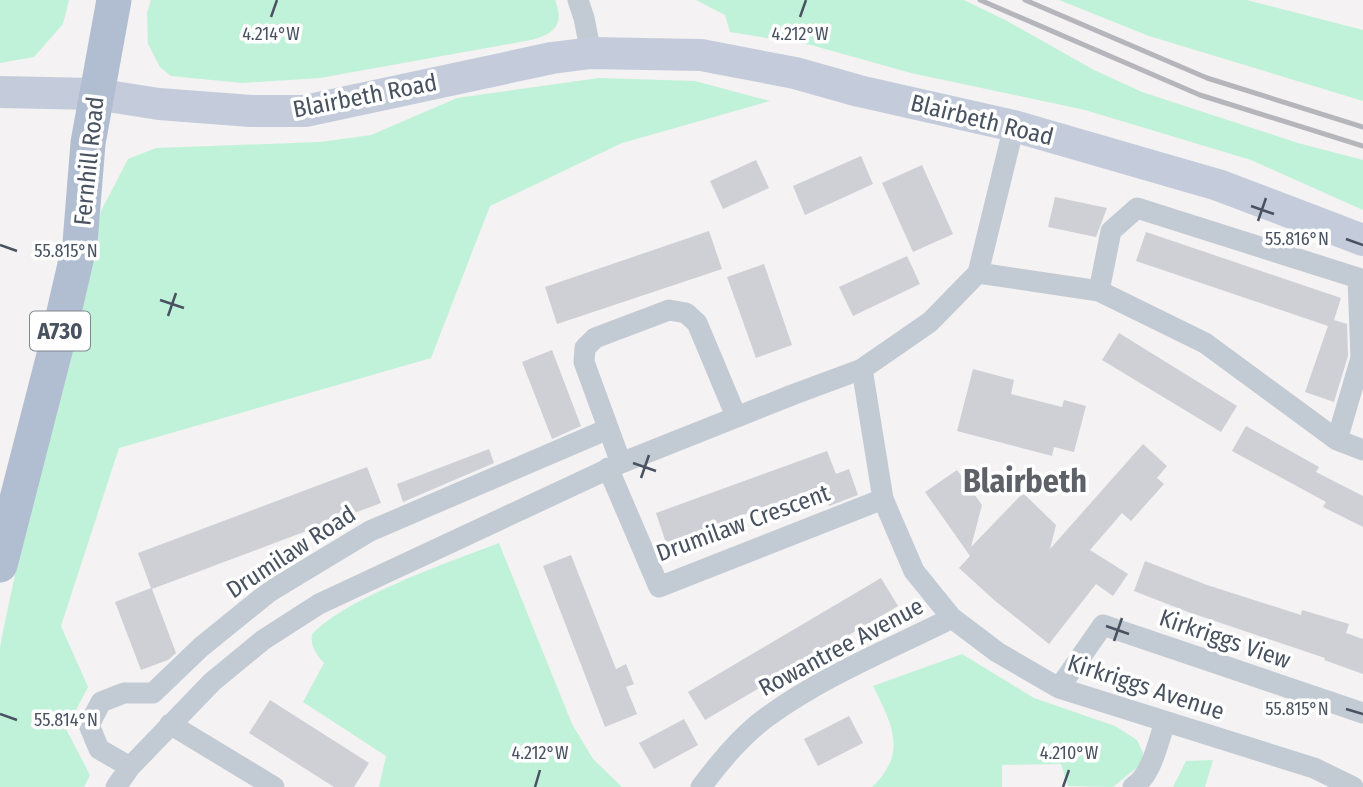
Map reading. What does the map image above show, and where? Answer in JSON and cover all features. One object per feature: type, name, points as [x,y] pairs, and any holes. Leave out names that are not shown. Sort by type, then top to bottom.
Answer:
[{"type":"main road","name":"Fernhill Road","points":[[0,565],[80,243],[88,143],[114,0]]},
{"type":"main road","name":"Blairbeth Road","points":[[0,92],[95,94],[159,104],[251,111],[305,111],[552,58],[591,54],[701,55],[795,73],[859,91],[1014,126],[1218,185],[1363,240]]},
{"type":"street","points":[[578,0],[591,54]]},
{"type":"street","points":[[116,787],[130,767],[212,682],[253,648],[319,604],[615,466],[862,369],[930,322],[978,273],[1014,126]]},
{"type":"street","points":[[1099,291],[1111,231],[1137,208],[1358,278],[1361,358],[1337,440]]},
{"type":"street","points":[[978,273],[1099,291],[1206,344],[1337,440],[1363,450]]},
{"type":"street","points":[[615,466],[608,429],[583,362],[585,348],[595,338],[669,310],[685,313],[697,323],[737,416]]},
{"type":"street","name":"Kirkriggs Avenue","points":[[862,369],[883,499],[914,571],[952,618],[997,652],[1059,688],[1314,768],[1353,787]]},
{"type":"street","name":"Drumilaw Road","points":[[130,767],[99,749],[89,725],[101,702],[124,692],[153,693],[201,648],[269,592],[370,531],[608,429]]},
{"type":"street","name":"Drumilaw Crescent","points":[[615,466],[659,587],[883,499]]},
{"type":"street","name":"Rowantree Avenue","points":[[701,787],[722,759],[765,718],[809,689],[952,618]]},
{"type":"street","name":"Kirkriggs View","points":[[1059,688],[1103,625],[1363,713]]},
{"type":"street","points":[[1133,787],[1140,783],[1150,764],[1165,722]]},
{"type":"street","points":[[170,724],[274,787]]},
{"type":"green space","points":[[0,0],[69,0],[63,24],[34,57],[0,63]]},
{"type":"green space","points":[[151,0],[555,0],[559,16],[551,31],[531,40],[320,78],[242,83],[171,76],[160,67],[148,44],[147,13]]},
{"type":"green space","points":[[696,0],[964,0],[1094,70],[1142,92],[1298,143],[1363,160],[1363,210],[1251,160],[1085,110],[911,73],[811,45],[730,32],[725,15]]},
{"type":"green space","points":[[1059,0],[1247,0],[1363,30],[1363,101],[1149,36]]},
{"type":"green space","points":[[599,78],[695,81],[770,101],[622,143],[490,206],[431,358],[119,448],[61,626],[88,687],[66,729],[90,775],[84,787],[0,787],[2,636],[22,542],[86,294],[101,211],[128,159],[156,148],[320,142],[371,135],[457,98]]},
{"type":"green space","points":[[499,543],[572,724],[593,759],[622,787],[379,787],[386,756],[303,702],[324,663],[313,646],[312,634],[329,620],[400,582]]},
{"type":"green space","points":[[962,654],[1034,698],[1115,726],[1137,740],[1143,753],[1140,765],[1113,787],[1068,786],[1061,764],[1002,765],[1002,787],[872,787],[886,770],[893,749],[891,728],[873,686]]},
{"type":"green space","points":[[1213,760],[1205,787],[1173,787],[1186,761]]},
{"type":"building","points":[[861,156],[873,184],[805,215],[793,186]]},
{"type":"building","points":[[756,160],[769,188],[723,209],[710,181]]},
{"type":"building","points":[[922,165],[953,234],[913,252],[882,183]]},
{"type":"building","points":[[1055,197],[1107,208],[1096,237],[1048,227]]},
{"type":"building","points":[[709,231],[722,269],[557,324],[545,287]]},
{"type":"building","points":[[1146,232],[1341,298],[1334,320],[1347,324],[1348,356],[1334,402],[1305,392],[1328,326],[1136,261]]},
{"type":"building","points":[[907,256],[920,284],[853,316],[839,287]]},
{"type":"building","points":[[764,264],[792,345],[756,358],[727,277]]},
{"type":"building","points":[[1119,333],[1237,406],[1221,432],[1102,360]]},
{"type":"building","points":[[552,350],[581,426],[552,439],[522,362]]},
{"type":"building","points":[[973,369],[1014,380],[1011,394],[1062,407],[1064,400],[1086,406],[1074,452],[1054,447],[1052,456],[957,431]]},
{"type":"building","points":[[1246,426],[1319,467],[1316,472],[1363,496],[1363,527],[1323,507],[1326,502],[1232,451]]},
{"type":"building","points":[[1143,444],[1167,466],[1157,478],[1164,484],[1131,521],[1122,513],[1090,550],[1128,574],[1113,596],[1096,584],[1049,644],[959,568],[970,556],[925,492],[957,470],[982,505],[971,547],[1023,493],[1056,525],[1050,549]]},
{"type":"building","points":[[489,449],[494,463],[403,502],[397,484]]},
{"type":"building","points":[[827,451],[836,474],[849,469],[858,495],[829,506],[822,486],[666,543],[656,513]]},
{"type":"building","points":[[367,467],[381,503],[152,589],[176,653],[168,660],[141,670],[115,602],[151,588],[138,553]]},
{"type":"building","points":[[571,555],[616,669],[626,664],[634,684],[626,687],[637,714],[605,727],[543,566]]},
{"type":"building","points":[[1145,561],[1207,585],[1301,615],[1302,610],[1349,624],[1346,633],[1363,639],[1363,674],[1134,591]]},
{"type":"building","points":[[881,578],[898,606],[705,720],[688,692]]},
{"type":"building","points":[[270,700],[369,763],[354,787],[334,787],[249,733]]},
{"type":"building","points":[[849,716],[863,743],[818,766],[804,739]]},
{"type":"building","points":[[684,719],[698,745],[654,769],[639,743]]},
{"type":"railway","points":[[980,0],[1200,95],[1363,146]]},
{"type":"railway","points":[[1025,0],[1207,78],[1363,127]]},
{"type":"district","name":"Blairbeth","points":[[1025,481]]}]
